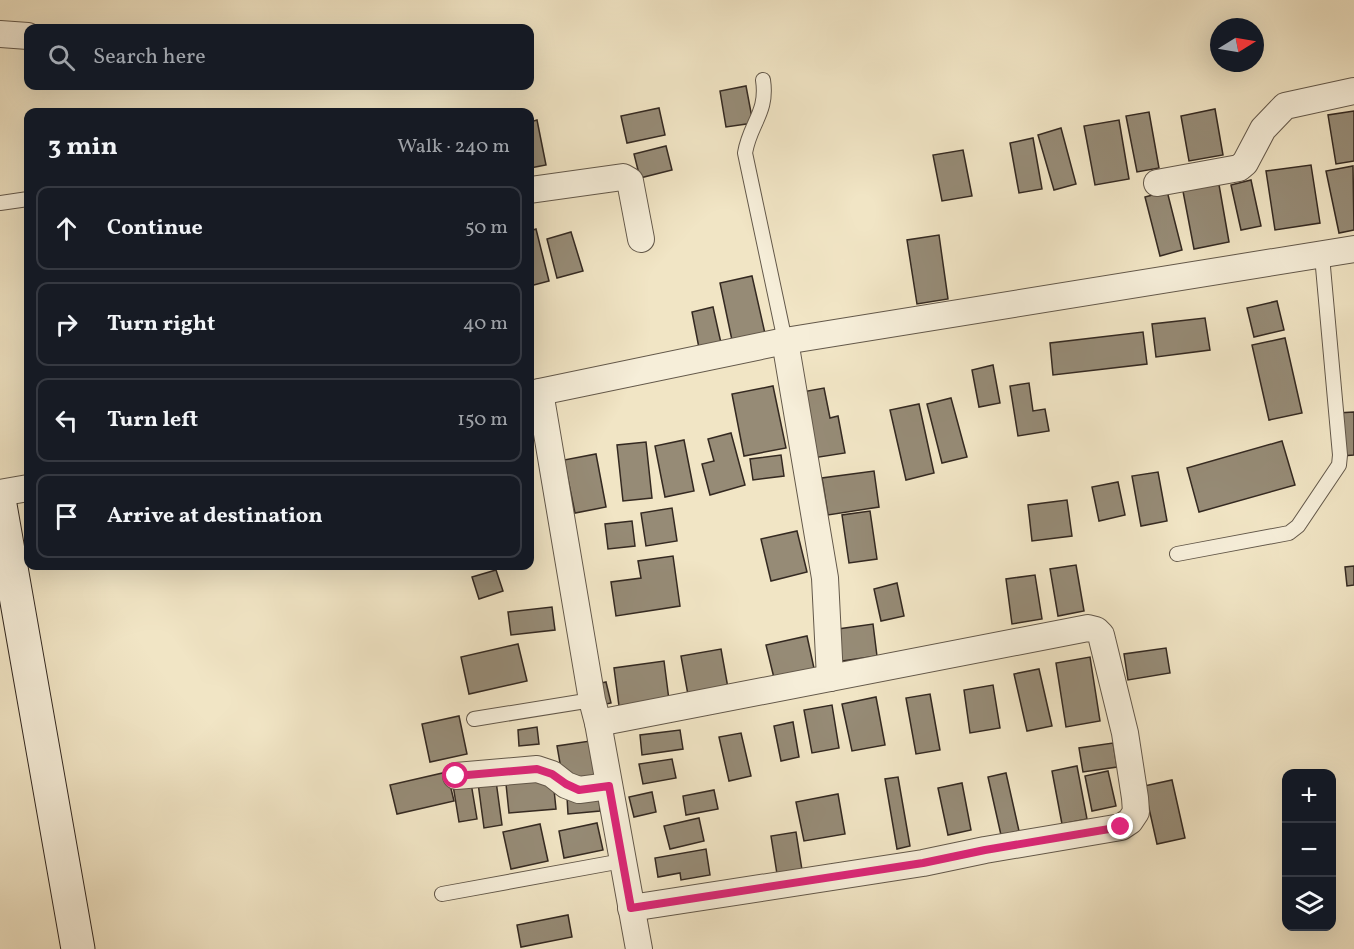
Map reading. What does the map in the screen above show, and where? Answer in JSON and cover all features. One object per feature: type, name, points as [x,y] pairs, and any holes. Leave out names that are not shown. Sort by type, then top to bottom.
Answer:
[{"type":"main road","points":[[0,505],[78,949]]},
{"type":"street","points":[[0,34],[24,36]]},
{"type":"street","points":[[1157,183],[1239,168],[1245,163],[1263,129],[1285,105],[1354,91]]},
{"type":"street","points":[[534,188],[623,177],[630,181],[641,239]]},
{"type":"street","points":[[639,949],[535,393],[785,340],[1322,256],[1354,249]]},
{"type":"street","points":[[785,340],[825,578],[830,678]]},
{"type":"street","points":[[0,493],[24,489]]},
{"type":"street","points":[[595,712],[830,678],[1079,629],[1096,630],[1101,635],[1125,734],[1136,812],[1130,821],[1121,827],[923,863],[631,908]]},
{"type":"street","points":[[456,776],[537,769],[552,774],[579,790],[609,786]]},
{"type":"lane","points":[[763,80],[765,95],[761,112],[748,136],[745,153],[785,340]]},
{"type":"lane","points":[[0,203],[24,200]]},
{"type":"lane","points":[[1178,554],[1289,533],[1298,526],[1339,465],[1340,455],[1322,256]]},
{"type":"lane","points":[[474,719],[595,712]]},
{"type":"lane","points":[[442,894],[622,861]]},
{"type":"building","points":[[746,86],[753,123],[726,127],[720,91]]},
{"type":"building","points":[[659,108],[665,135],[627,143],[621,116]]},
{"type":"building","points":[[1215,109],[1223,155],[1189,161],[1181,116]]},
{"type":"building","points":[[1354,111],[1354,161],[1336,164],[1328,115]]},
{"type":"building","points":[[1149,112],[1159,168],[1137,172],[1126,116]]},
{"type":"building","points":[[537,120],[546,165],[534,167],[534,121]]},
{"type":"building","points":[[1119,120],[1129,179],[1095,185],[1084,126]]},
{"type":"building","points":[[1061,128],[1076,184],[1054,190],[1038,135]]},
{"type":"building","points":[[1033,138],[1042,189],[1019,193],[1010,143]]},
{"type":"building","points":[[666,146],[672,170],[640,178],[634,154]]},
{"type":"building","points":[[963,150],[972,196],[942,201],[933,155]]},
{"type":"building","points":[[1311,165],[1320,223],[1275,230],[1266,171]]},
{"type":"building","points":[[1353,166],[1354,230],[1339,233],[1326,171]]},
{"type":"building","points":[[1218,179],[1229,242],[1194,249],[1182,186]]},
{"type":"building","points":[[1251,180],[1261,226],[1241,230],[1231,185]]},
{"type":"building","points":[[1167,191],[1182,250],[1160,256],[1145,197]]},
{"type":"building","points":[[536,229],[549,281],[534,285],[534,230]]},
{"type":"building","points":[[571,232],[583,271],[557,278],[547,239]]},
{"type":"building","points":[[939,235],[948,299],[917,304],[907,240]]},
{"type":"building","points":[[752,276],[766,338],[733,345],[720,283]]},
{"type":"building","points":[[1277,301],[1284,330],[1254,337],[1247,308]]},
{"type":"building","points":[[713,307],[721,343],[699,348],[692,312]]},
{"type":"building","points":[[1205,318],[1210,350],[1156,357],[1152,324]]},
{"type":"building","points":[[1143,332],[1147,364],[1053,375],[1050,343]]},
{"type":"building","points":[[1285,338],[1302,413],[1269,420],[1252,345]]},
{"type":"building","points":[[993,365],[1000,403],[979,407],[972,370]]},
{"type":"building","points":[[1029,383],[1033,411],[1045,409],[1049,431],[1018,436],[1010,386]]},
{"type":"building","points":[[773,386],[786,448],[744,456],[732,394]]},
{"type":"building","points":[[824,388],[830,418],[838,416],[845,453],[813,458],[802,392]]},
{"type":"building","points":[[951,398],[967,457],[942,463],[927,404]]},
{"type":"building","points":[[919,404],[934,473],[906,480],[890,410]]},
{"type":"building","points":[[1354,412],[1354,455],[1342,456],[1337,413]]},
{"type":"building","points":[[731,433],[745,485],[710,495],[702,464],[714,461],[708,439]]},
{"type":"building","points":[[684,440],[694,491],[665,497],[655,446]]},
{"type":"building","points":[[1282,441],[1295,485],[1199,512],[1187,468]]},
{"type":"building","points":[[646,442],[652,498],[623,501],[617,445]]},
{"type":"building","points":[[596,454],[606,507],[575,513],[564,460]]},
{"type":"building","points":[[781,455],[784,476],[753,480],[750,459]]},
{"type":"building","points":[[874,471],[879,507],[828,515],[822,478]]},
{"type":"building","points":[[1158,472],[1167,521],[1141,526],[1132,476]]},
{"type":"building","points":[[1118,482],[1125,515],[1099,521],[1092,487]]},
{"type":"building","points":[[1067,500],[1072,536],[1032,541],[1028,505]]},
{"type":"building","points":[[672,508],[677,541],[646,546],[641,513]]},
{"type":"building","points":[[870,511],[877,559],[849,563],[842,515]]},
{"type":"building","points":[[632,521],[635,546],[608,549],[605,524]]},
{"type":"building","points":[[797,531],[807,572],[771,581],[761,539]]},
{"type":"building","points":[[673,556],[680,606],[616,616],[611,582],[641,578],[638,561]]},
{"type":"building","points":[[1076,565],[1084,611],[1058,616],[1050,569]]},
{"type":"building","points":[[1354,566],[1354,585],[1347,586],[1345,567]]},
{"type":"building","points":[[496,570],[503,591],[479,599],[472,577]]},
{"type":"building","points":[[1035,575],[1042,619],[1012,624],[1006,579]]},
{"type":"building","points":[[897,583],[904,616],[881,621],[874,589]]},
{"type":"building","points":[[552,607],[555,630],[511,635],[508,612]]},
{"type":"building","points":[[873,624],[877,656],[835,662],[831,630]]},
{"type":"building","points":[[807,636],[815,673],[775,682],[766,645]]},
{"type":"building","points":[[518,644],[527,681],[469,694],[461,657]]},
{"type":"building","points":[[1166,648],[1170,673],[1128,680],[1124,654]]},
{"type":"building","points":[[721,649],[728,688],[688,695],[681,656]]},
{"type":"building","points":[[1090,657],[1100,721],[1066,727],[1056,663]]},
{"type":"building","points":[[664,661],[669,700],[619,706],[614,668]]},
{"type":"building","points":[[1039,669],[1052,726],[1027,731],[1014,674]]},
{"type":"building","points":[[606,682],[611,703],[601,705],[597,684]]},
{"type":"building","points":[[993,685],[1000,728],[970,733],[964,690]]},
{"type":"building","points":[[930,694],[940,750],[916,754],[906,698]]},
{"type":"building","points":[[876,697],[885,745],[852,751],[842,704]]},
{"type":"building","points":[[832,705],[839,748],[812,753],[804,710]]},
{"type":"building","points":[[459,716],[467,754],[430,762],[422,724]]},
{"type":"building","points":[[793,722],[799,757],[781,761],[774,726]]},
{"type":"building","points":[[537,727],[539,744],[519,746],[518,730]]},
{"type":"building","points":[[680,730],[683,749],[642,755],[640,735]]},
{"type":"building","points":[[741,733],[751,776],[729,781],[719,737]]},
{"type":"building","points":[[590,741],[596,775],[563,780],[557,746]]},
{"type":"building","points":[[1113,743],[1117,767],[1083,772],[1079,748]]},
{"type":"building","points":[[672,759],[676,778],[643,784],[639,764]]},
{"type":"building","points":[[1077,766],[1087,819],[1062,824],[1052,771]]},
{"type":"building","points":[[1108,771],[1116,806],[1092,811],[1085,776]]},
{"type":"building","points":[[447,772],[454,801],[397,814],[390,785]]},
{"type":"building","points":[[1006,773],[1019,831],[1001,835],[988,777]]},
{"type":"building","points":[[898,777],[910,846],[897,849],[885,779]]},
{"type":"building","points":[[553,780],[556,809],[509,813],[506,784]]},
{"type":"building","points":[[1172,780],[1185,838],[1157,844],[1144,786]]},
{"type":"building","points":[[496,781],[502,825],[484,828],[478,783]]},
{"type":"building","points":[[471,783],[477,819],[459,822],[453,785]]},
{"type":"building","points":[[962,783],[971,830],[948,835],[938,788]]},
{"type":"building","points":[[714,790],[718,809],[686,815],[683,796]]},
{"type":"building","points":[[652,792],[656,812],[634,817],[629,797]]},
{"type":"building","points":[[838,794],[845,834],[804,841],[796,802]]},
{"type":"building","points":[[599,795],[600,811],[568,814],[567,797]]},
{"type":"building","points":[[699,818],[704,841],[670,849],[664,826]]},
{"type":"building","points":[[597,823],[603,850],[564,858],[559,831]]},
{"type":"building","points":[[540,824],[548,861],[511,869],[503,832]]},
{"type":"building","points":[[796,832],[802,870],[777,874],[771,836]]},
{"type":"building","points":[[706,849],[710,875],[681,880],[680,873],[658,877],[655,858]]},
{"type":"building","points":[[568,915],[572,937],[521,947],[517,925]]},
{"type":"route","points":[[456,776],[537,769],[552,774],[579,790],[609,786],[631,908],[923,863],[1121,827]]}]
